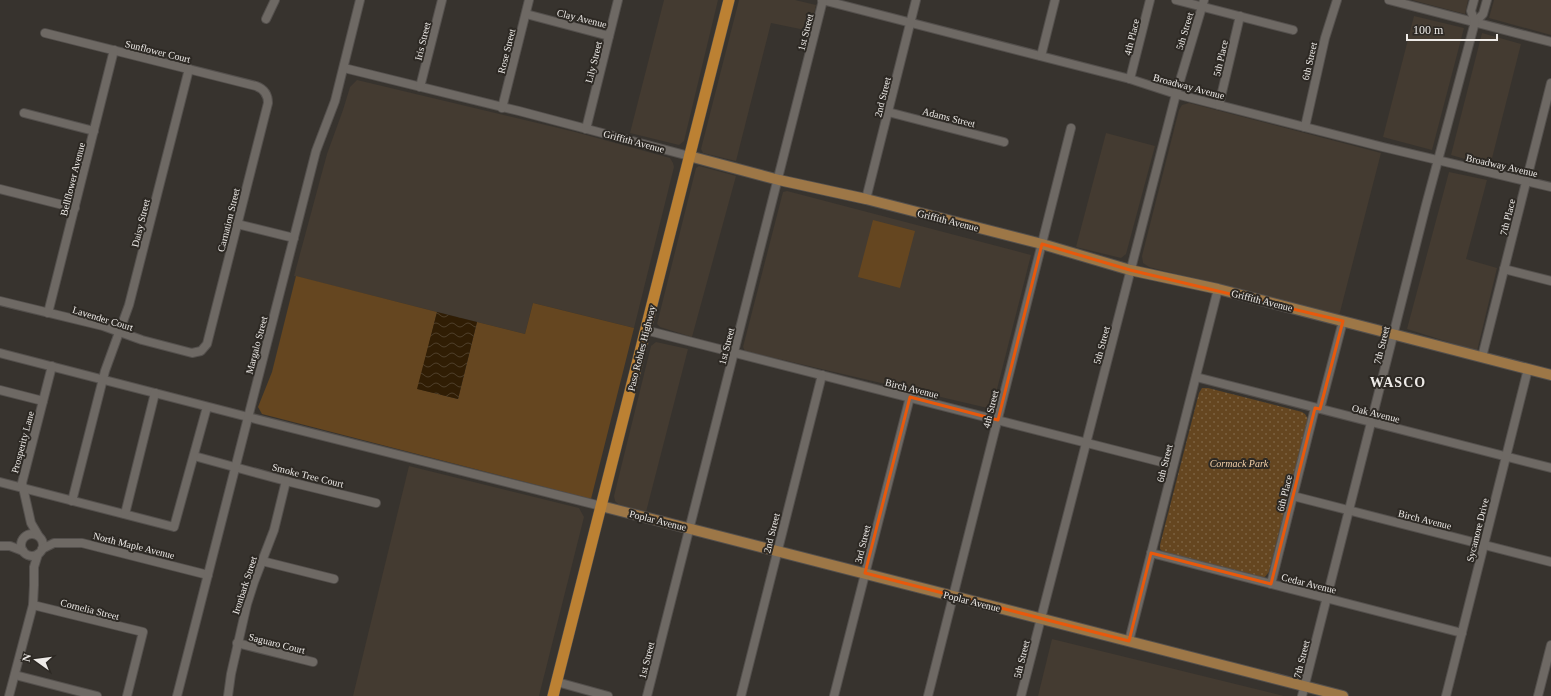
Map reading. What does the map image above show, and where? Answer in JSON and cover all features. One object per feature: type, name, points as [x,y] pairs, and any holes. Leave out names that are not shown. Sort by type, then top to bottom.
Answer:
[{"type":"highway","name":"Paso Robles Highway","points":[[553,696],[729,0]]},
{"type":"main road","name":"Griffith Avenue","points":[[689,156],[779,180],[866,199],[1042,244],[1130,270],[1218,289],[1551,375]]},
{"type":"main road","name":"Poplar Avenue","points":[[601,506],[1129,641],[1304,691],[1343,696]]},
{"type":"street","points":[[266,19],[275,0]]},
{"type":"street","name":"Margalo Street","points":[[177,696],[316,151],[332,109],[344,68],[360,0]]},
{"type":"street","name":"Iris Street","points":[[420,87],[442,0]]},
{"type":"street","name":"Rose Street","points":[[502,108],[530,0]]},
{"type":"street","name":"Lily Street","points":[[586,129],[618,0]]},
{"type":"street","name":"Broadway Avenue","points":[[823,0],[1130,79],[1176,94],[1438,161],[1551,187]]},
{"type":"street","name":"1st Street","points":[[647,696],[779,180],[823,0]]},
{"type":"street","name":"2nd Street","points":[[866,199],[916,0]]},
{"type":"street","points":[[1041,56],[1055,0]]},
{"type":"street","name":"4th Place","points":[[1130,79],[1150,0]]},
{"type":"street","points":[[1176,0],[1203,3],[1240,16],[1292,30]]},
{"type":"street","name":"6th Street","points":[[1305,127],[1325,38],[1337,0]]},
{"type":"street","points":[[1389,0],[1551,42]]},
{"type":"street","name":"7th Street","points":[[1474,0],[1471,11],[1475,22]]},
{"type":"street","name":"7th Street","points":[[1304,691],[1438,161],[1475,22],[1483,14],[1487,0]]},
{"type":"street","name":"5th Street","points":[[1021,696],[1176,94],[1203,3]]},
{"type":"street","name":"Clay Avenue","points":[[526,14],[610,36]]},
{"type":"street","name":"5th Place","points":[[1219,105],[1240,16]]},
{"type":"street","name":"Sunflower Court","points":[[45,33],[256,86],[266,92]]},
{"type":"street","name":"Bellflower Avenue","points":[[48,313],[114,50]]},
{"type":"street","name":"Griffith Avenue","points":[[344,68],[689,156]]},
{"type":"street","name":"Daisy Street","points":[[72,501],[103,380],[129,305],[188,69]]},
{"type":"street","name":"7th Place","points":[[1482,357],[1551,83]]},
{"type":"street","name":"Carnation Street","points":[[201,351],[207,344],[268,103],[266,92]]},
{"type":"street","name":"Adams Street","points":[[888,112],[1004,142]]},
{"type":"street","points":[[24,113],[94,131]]},
{"type":"street","name":"4th Street","points":[[928,696],[1071,128]]},
{"type":"street","points":[[0,189],[75,208]]},
{"type":"street","points":[[237,224],[294,238]]},
{"type":"street","points":[[1504,269],[1551,281]]},
{"type":"street","name":"6th Street","points":[[1129,641],[1218,289]]},
{"type":"street","name":"Lavender Court","points":[[0,301],[103,326],[142,340],[192,352],[201,351]]},
{"type":"street","name":"6th Place","points":[[1271,584],[1293,496],[1343,321]]},
{"type":"street","name":"Birch Avenue","points":[[645,330],[734,354],[910,397],[1173,465]]},
{"type":"street","points":[[0,353],[207,407],[601,506]]},
{"type":"street","name":"Prosperity Lane","points":[[40,537],[31,523],[22,488],[22,478],[52,366]]},
{"type":"street","name":"Sycamore Drive","points":[[1446,696],[1528,369]]},
{"type":"street","name":"2nd Street","points":[[741,696],[822,375]]},
{"type":"street","name":"Oak Avenue","points":[[1196,377],[1551,468]]},
{"type":"street","points":[[0,390],[43,400]]},
{"type":"street","points":[[125,514],[155,393]]},
{"type":"street","name":"3rd Street","points":[[834,696],[910,397]]},
{"type":"street","points":[[0,482],[174,527],[207,407]]},
{"type":"street","name":"Smoke Tree Court","points":[[194,456],[286,481],[376,502]]},
{"type":"street","name":"Ironbark Street","points":[[228,696],[231,674],[247,604],[274,530],[286,481]]},
{"type":"street","name":"Birch Avenue","points":[[1293,496],[1551,562]]},
{"type":"street","points":[[31,523],[21,546],[34,567]]},
{"type":"street","name":"North Maple Avenue","points":[[10,546],[31,534],[54,543],[75,542],[90,544],[208,575]]},
{"type":"street","points":[[9,696],[33,605],[34,567],[43,544],[40,537]]},
{"type":"street","name":"North Maple Avenue","points":[[0,546],[10,546],[34,556],[54,543]]},
{"type":"street","name":"Cedar Avenue","points":[[1151,553],[1462,633]]},
{"type":"street","points":[[262,561],[334,579]]},
{"type":"street","name":"Cornelia Street","points":[[33,605],[143,632],[127,696]]},
{"type":"street","name":"Saguaro Court","points":[[238,643],[313,662]]},
{"type":"street","points":[[1538,696],[1550,655],[1551,645]]},
{"type":"street","points":[[15,675],[97,696]]},
{"type":"street","points":[[557,682],[608,696]]},
{"type":"highlighted area","points":[[1042,244],[1130,270],[1343,321],[1320,409],[1315,408],[1271,584],[1151,553],[1129,641],[865,573],[910,397],[998,420]]},
{"type":"shaded area","points":[[664,0],[718,0],[684,141],[679,145],[630,133]]},
{"type":"shaded area","points":[[739,0],[795,0],[816,5],[810,31],[771,23],[736,161],[703,153],[701,149]]},
{"type":"shaded area","points":[[1412,0],[1468,0],[1465,14]]},
{"type":"shaded area","points":[[1494,0],[1551,0],[1551,35],[1489,18]]},
{"type":"shaded area","points":[[1414,16],[1464,28],[1432,150],[1383,137]]},
{"type":"shaded area","points":[[1482,33],[1521,44],[1490,166],[1451,155]]},
{"type":"shaded area","points":[[357,80],[575,132],[670,158],[674,167],[634,328],[533,303],[525,334],[294,276],[327,154],[350,87]]},
{"type":"shaded area","points":[[1189,103],[1381,153],[1339,316],[1149,267],[1143,263],[1142,256],[1179,110],[1182,105]]},
{"type":"shaded area","points":[[1106,133],[1155,146],[1126,254],[1121,258],[1076,247]]},
{"type":"shaded area","points":[[699,166],[736,176],[692,337],[660,327],[657,324],[696,168]]},
{"type":"shaded area","points":[[1449,172],[1487,180],[1466,259],[1497,268],[1477,351],[1407,329]]},
{"type":"shaded area","points":[[787,191],[1031,255],[992,409],[745,351],[743,347],[783,192]]},
{"type":"shaded area","points":[[656,342],[688,349],[646,512],[618,504],[615,501],[614,496],[651,346]]},
{"type":"shaded area","points":[[409,466],[579,508],[584,517],[539,696],[353,696]]},
{"type":"shaded area","points":[[1052,639],[1284,696],[1038,696]]},
{"type":"green space","points":[[873,220],[915,231],[900,288],[858,277]]},
{"type":"green space","points":[[296,276],[437,312],[418,389],[458,399],[477,322],[525,334],[533,303],[634,328],[591,499],[262,414],[258,407],[272,372]]},
{"type":"green space","name":"Cormack Park","points":[[1202,388],[1208,388],[1302,412],[1308,419],[1269,572],[1264,578],[1164,553],[1160,549],[1199,393]]},
{"type":"water","points":[[437,312],[477,322],[458,399],[417,389]]},
{"type":"district","name":"WASCO","points":[[1398,382]]}]
